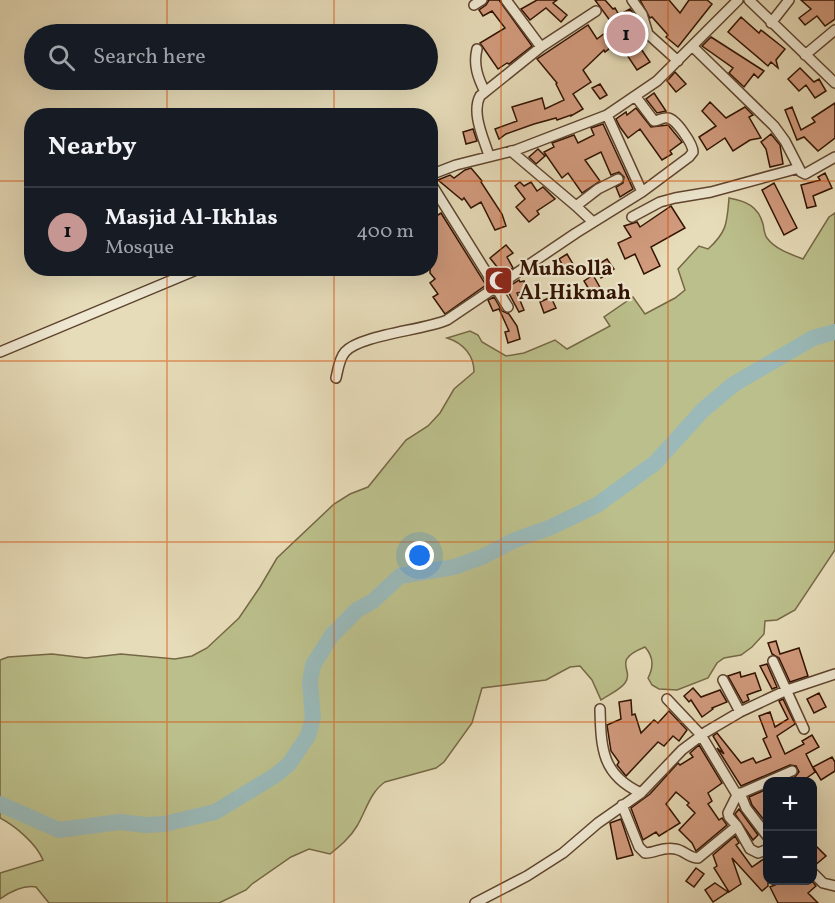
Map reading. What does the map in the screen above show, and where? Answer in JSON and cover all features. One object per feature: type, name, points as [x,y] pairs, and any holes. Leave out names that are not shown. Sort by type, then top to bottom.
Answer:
[{"type":"street","points":[[506,0],[541,47]]},
{"type":"street","points":[[632,0],[642,14],[648,34],[678,62]]},
{"type":"street","points":[[438,172],[511,151],[607,115],[657,81],[738,0]]},
{"type":"street","points":[[748,0],[835,83]]},
{"type":"street","points":[[771,23],[789,0]]},
{"type":"street","points":[[489,156],[477,113],[478,101],[485,92],[541,47],[596,11]]},
{"type":"street","points":[[805,54],[835,30]]},
{"type":"street","points":[[692,46],[774,126],[785,141],[801,172],[805,174],[835,157]]},
{"type":"street","points":[[477,49],[475,67],[485,92]]},
{"type":"street","points":[[336,378],[343,354],[352,347],[398,332],[442,323],[642,192],[683,162],[694,150],[689,140],[672,119],[664,118],[654,121],[636,97]]},
{"type":"street","points":[[607,115],[642,192]]},
{"type":"street","points":[[511,151],[593,222]]},
{"type":"street","points":[[632,217],[660,202],[711,192],[799,168]]},
{"type":"street","points":[[576,206],[598,189],[618,179]]},
{"type":"street","points":[[438,194],[508,307]]},
{"type":"street","points":[[0,352],[182,276]]},
{"type":"street","points":[[773,661],[804,729]]},
{"type":"street","points":[[475,903],[527,876],[563,853],[641,793],[682,750],[701,735],[740,712],[787,690],[835,674]]},
{"type":"street","points":[[723,681],[740,712]]},
{"type":"street","points":[[668,699],[701,735],[746,808],[763,831]]},
{"type":"street","points":[[600,709],[605,755],[613,774],[641,793]]},
{"type":"street","points":[[763,851],[758,853],[750,849],[728,815],[739,794],[792,771]]},
{"type":"street","points":[[622,806],[639,847],[645,853],[671,848],[679,849],[691,857],[698,858],[737,826]]},
{"type":"street","points":[[817,876],[824,884],[835,886]]},
{"type":"green space","points":[[729,198],[746,203],[755,209],[770,242],[783,251],[803,259],[829,217],[835,213],[835,550],[795,610],[777,620],[765,621],[764,634],[752,647],[741,655],[724,658],[717,663],[708,678],[677,690],[659,689],[652,685],[648,678],[652,662],[645,647],[635,652],[626,661],[625,683],[601,700],[592,680],[580,666],[570,667],[546,680],[482,688],[472,723],[444,762],[436,768],[385,782],[380,786],[372,796],[354,830],[345,842],[330,854],[309,849],[291,857],[246,890],[219,903],[49,903],[36,887],[17,890],[0,899],[0,873],[43,860],[25,836],[0,818],[0,660],[8,657],[52,654],[86,658],[121,654],[175,659],[192,656],[207,648],[239,618],[277,558],[334,504],[368,487],[406,440],[428,426],[440,413],[454,389],[474,372],[470,355],[458,343],[447,338],[470,331],[478,335],[482,342],[506,356],[524,353],[555,340],[567,349],[610,326],[604,317],[633,297],[645,314],[685,290],[678,269],[699,246],[708,249],[719,237],[726,221]]},
{"type":"building","points":[[489,0],[499,0],[532,46],[509,64],[498,69],[480,43],[505,28],[492,11],[483,16],[479,10]]},
{"type":"building","points":[[537,0],[557,0],[553,3],[567,15],[561,22],[546,8],[530,20],[521,9]]},
{"type":"building","points":[[595,0],[605,0],[613,9],[615,8],[619,15],[630,9],[636,17],[645,40],[636,45],[628,29],[610,38],[615,44],[605,52],[604,50],[583,70],[591,82],[573,94],[583,109],[571,116],[534,124],[506,134],[499,139],[495,129],[517,121],[512,107],[542,98],[545,109],[564,100],[557,83],[537,59],[588,25],[597,39],[614,26]]},
{"type":"building","points":[[640,0],[669,0],[680,13],[689,0],[707,0],[712,4],[678,47],[666,37],[668,35],[652,17],[650,18]]},
{"type":"building","points":[[801,0],[835,0],[835,19],[825,26],[817,16],[805,25],[799,18],[811,9]]},
{"type":"building","points":[[741,17],[759,33],[761,30],[785,49],[776,60],[778,68],[771,62],[768,66],[728,32]]},
{"type":"building","points":[[711,37],[764,71],[758,78],[754,74],[744,87],[729,73],[733,68],[702,46]]},
{"type":"building","points":[[639,46],[650,62],[637,70],[627,55]]},
{"type":"building","points":[[800,68],[814,82],[819,79],[826,91],[815,98],[806,85],[799,91],[788,79]]},
{"type":"building","points":[[675,72],[686,84],[676,92],[667,81]]},
{"type":"building","points":[[600,84],[607,95],[600,99],[592,88]]},
{"type":"building","points":[[654,93],[666,111],[657,113],[646,99]]},
{"type":"building","points":[[710,102],[726,118],[745,107],[753,115],[749,117],[761,138],[750,140],[733,151],[725,138],[707,150],[699,137],[716,126],[702,111]]},
{"type":"building","points":[[835,103],[835,138],[818,151],[804,137],[797,140],[785,110],[792,107],[801,130],[815,122],[812,118]]},
{"type":"building","points":[[636,108],[651,127],[668,125],[682,142],[670,151],[672,154],[662,160],[640,129],[628,138],[616,119]]},
{"type":"building","points":[[603,124],[633,189],[620,197],[616,187],[623,183],[624,177],[619,172],[611,175],[601,152],[585,160],[600,181],[582,193],[568,173],[562,178],[544,152],[554,147],[552,143],[574,135],[578,143],[594,135],[591,128]]},
{"type":"building","points":[[473,129],[477,141],[466,144],[463,132]]},
{"type":"building","points":[[771,134],[780,145],[783,164],[770,167],[766,149],[761,142]]},
{"type":"building","points":[[538,149],[545,156],[536,164],[529,157]]},
{"type":"building","points":[[471,168],[482,181],[502,214],[506,226],[495,230],[481,202],[471,208],[464,198],[462,200],[438,180],[450,175],[454,178]]},
{"type":"building","points":[[825,173],[832,188],[813,196],[816,206],[807,208],[801,185],[820,180],[818,177]]},
{"type":"building","points":[[520,182],[524,186],[531,182],[537,191],[543,187],[555,199],[537,211],[539,214],[529,222],[516,207],[525,199],[515,186]]},
{"type":"building","points":[[774,183],[797,228],[784,235],[762,190]]},
{"type":"building","points":[[671,206],[685,228],[651,247],[660,266],[644,274],[635,254],[625,259],[618,243],[631,237],[624,226],[637,222],[640,227]]},
{"type":"building","points":[[441,213],[486,285],[445,314],[433,297],[438,294],[430,283],[435,279],[432,276],[438,276],[438,215]]},
{"type":"building","points":[[506,245],[513,253],[507,257],[513,268],[500,276],[496,269],[498,268],[490,258]]},
{"type":"building","points":[[567,254],[576,269],[568,274],[559,259]]},
{"type":"building","points":[[607,259],[614,269],[601,278],[594,267]]},
{"type":"building","points":[[593,275],[602,291],[593,296],[584,281]]},
{"type":"building","points":[[519,280],[524,281],[527,291],[517,293],[524,310],[519,312],[506,288]]},
{"type":"building","points":[[494,297],[502,311],[509,314],[517,326],[520,339],[508,343],[505,332],[509,331],[499,309],[493,311],[488,300]]},
{"type":"building","points":[[551,297],[556,308],[544,313],[540,302]]},
{"type":"building","points":[[776,641],[780,654],[799,648],[808,676],[790,682],[779,658],[772,654],[768,643]]},
{"type":"building","points":[[767,664],[777,687],[772,689],[760,666]]},
{"type":"building","points":[[740,672],[741,677],[755,673],[761,690],[747,695],[749,700],[743,703],[728,676]]},
{"type":"building","points":[[693,688],[701,697],[720,690],[727,702],[712,708],[702,717],[691,700],[689,702],[684,696]]},
{"type":"building","points":[[819,693],[826,707],[814,713],[807,699]]},
{"type":"building","points":[[783,699],[795,724],[777,736],[785,754],[804,744],[802,741],[812,735],[819,747],[806,754],[815,772],[808,777],[795,777],[799,772],[796,766],[790,765],[741,786],[717,748],[724,754],[713,736],[717,733],[741,763],[753,758],[756,763],[771,757],[763,739],[767,737],[759,716],[770,712],[775,727],[788,719],[779,701]]},
{"type":"building","points":[[631,700],[632,715],[635,714],[641,733],[654,720],[658,723],[669,711],[687,730],[679,741],[673,736],[664,746],[658,742],[626,776],[617,765],[619,762],[611,751],[607,725],[621,719],[619,702]]},
{"type":"building","points":[[699,745],[722,783],[708,793],[712,801],[708,804],[719,820],[722,818],[727,825],[696,851],[692,843],[679,830],[695,813],[687,805],[689,803],[676,792],[666,804],[680,823],[659,836],[656,832],[643,840],[631,808],[650,794],[678,763],[680,765],[693,757],[690,753]]},
{"type":"building","points":[[832,757],[835,762],[835,771],[821,780],[813,767]]},
{"type":"building","points":[[763,791],[763,819],[752,805],[749,797]]},
{"type":"building","points":[[739,809],[758,835],[753,840],[735,814]]},
{"type":"building","points":[[621,819],[633,855],[617,859],[610,823]]},
{"type":"building","points":[[735,836],[739,843],[736,845],[752,867],[763,859],[763,885],[768,886],[762,891],[732,858],[741,884],[729,892],[714,868],[717,866],[713,855]]},
{"type":"building","points":[[817,847],[826,856],[817,864]]},
{"type":"building","points":[[696,868],[704,874],[694,887],[686,881]]},
{"type":"building","points":[[715,883],[728,892],[713,902],[705,890]]},
{"type":"building","points":[[815,885],[808,893],[818,903],[778,903],[770,887]]},
{"type":"waterway","points":[[0,804],[59,830],[119,822],[164,824],[215,812],[276,775],[289,764],[308,736],[313,718],[310,682],[313,665],[332,635],[357,610],[373,601],[400,576],[454,567],[482,557],[515,540],[549,528],[597,505],[655,463],[703,410],[734,384],[813,338],[835,332]]},
{"type":"place","name":"Masjid Al-Ikhlas","points":[[626,34]]},
{"type":"place","name":"Muhsolla Al-Hikmah","points":[[498,281]]}]
